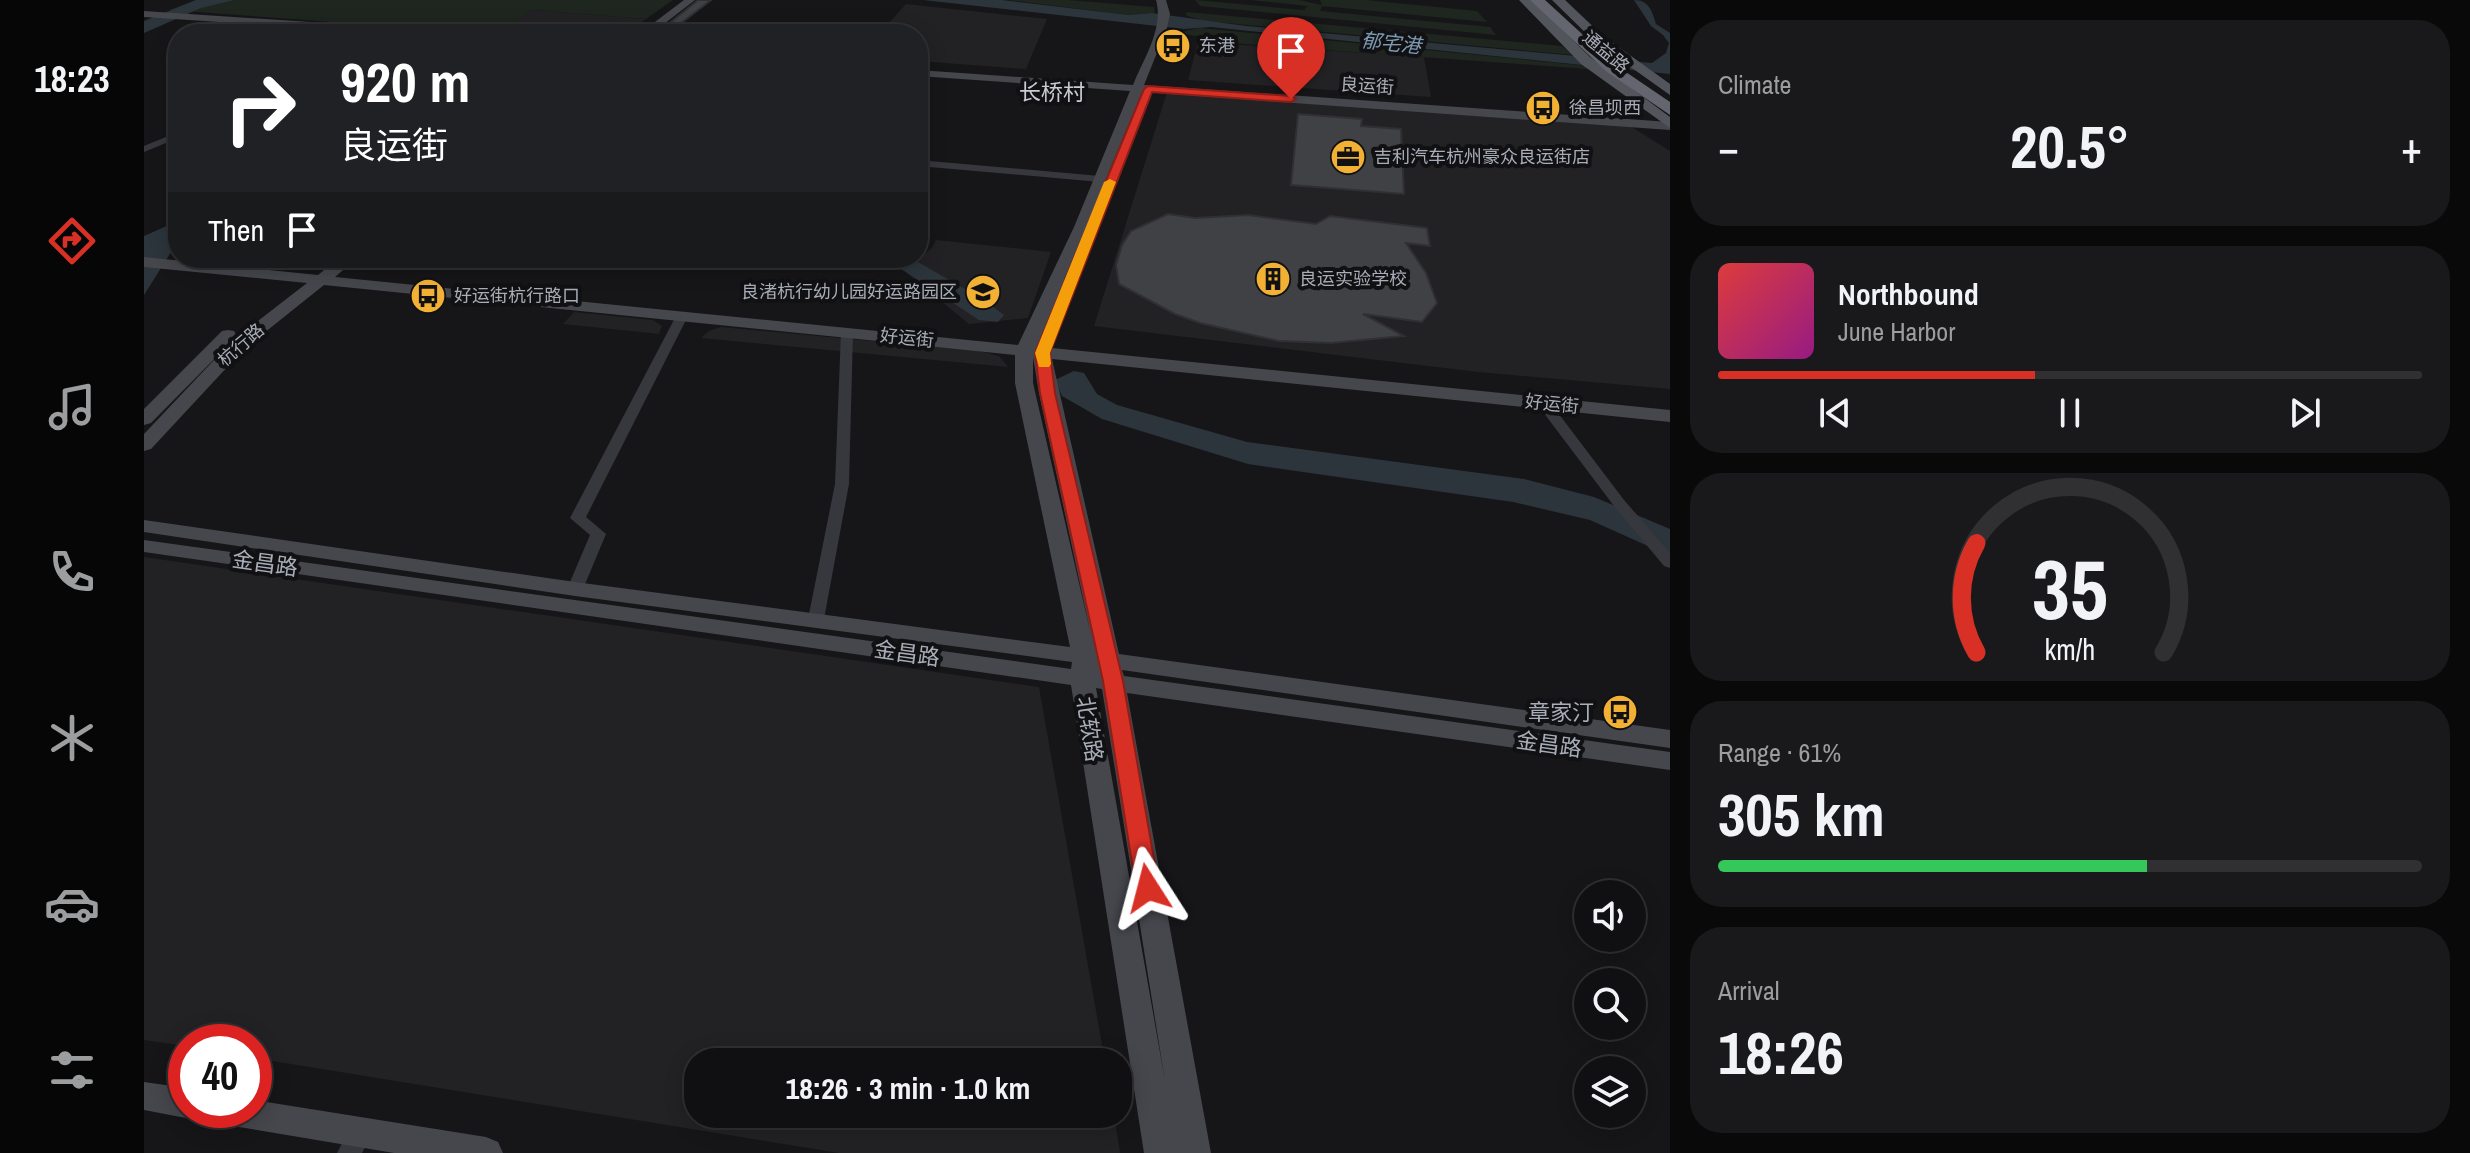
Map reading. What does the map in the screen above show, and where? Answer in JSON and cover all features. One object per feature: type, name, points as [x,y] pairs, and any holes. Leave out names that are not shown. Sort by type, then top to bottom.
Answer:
[{"type":"highway","points":[[1537,0],[1669,120]]},
{"type":"highway","points":[[1548,0],[1595,45],[1670,100]]},
{"type":"main road","name":"通益路","points":[[1525,0],[1604,76],[1669,120]]},
{"type":"main road","name":"通益路","points":[[1558,0],[1620,56],[1670,91]]},
{"type":"street","points":[[658,24],[690,0]]},
{"type":"street","points":[[672,24],[703,0]]},
{"type":"street","points":[[1161,0],[1168,21]]},
{"type":"street","points":[[1168,21],[1170,0]]},
{"type":"street","points":[[152,18],[186,17],[293,24]]},
{"type":"street","points":[[152,18],[224,24]]},
{"type":"street","name":"北软路","points":[[1035,346],[1144,86],[1168,21]]},
{"type":"street","name":"良运街","points":[[928,72],[1669,120]]},
{"type":"street","name":"北软路","points":[[1144,86],[1100,179],[1035,346],[1024,383],[1096,669],[1194,1153]]},
{"type":"street","points":[[144,149],[168,140]]},
{"type":"street","points":[[928,164],[1100,179]]},
{"type":"street","name":"好运街","points":[[144,255],[168,260]]},
{"type":"street","name":"好运街","points":[[144,262],[168,261]]},
{"type":"street","name":"好运街","points":[[265,268],[1035,346],[1670,416]]},
{"type":"street","name":"好运街","points":[[318,272],[682,316],[847,332],[1670,402]]},
{"type":"street","name":"杭行路","points":[[144,419],[203,357],[318,272]]},
{"type":"street","name":"杭行路","points":[[144,445],[238,345],[318,272]]},
{"type":"street","points":[[575,589],[598,534],[578,518],[682,316]]},
{"type":"street","points":[[816,619],[842,484],[847,332]]},
{"type":"street","points":[[1544,404],[1619,503],[1666,558]]},
{"type":"street","name":"金昌路","points":[[144,526],[575,589],[816,619],[1096,669],[1670,761]]},
{"type":"street","name":"金昌路","points":[[144,546],[1096,669],[1670,739]]},
{"type":"street","name":"北软路","points":[[1096,669],[1161,1153]]},
{"type":"street","points":[[144,1096],[168,1100]]},
{"type":"street","points":[[272,1122],[355,1143],[486,1153]]},
{"type":"shaded area","points":[[196,0],[673,0],[646,19],[532,10],[511,24],[360,24],[170,10]]},
{"type":"shaded area","points":[[1007,0],[1068,0],[1154,7],[1155,13],[1129,15]]},
{"type":"shaded area","points":[[1195,0],[1304,10],[1308,6],[1250,0],[1299,0],[1322,5],[1320,0],[1366,0],[1477,11],[1487,22],[1322,6],[1320,11],[1490,27],[1496,35],[1200,6]]},
{"type":"shaded area","points":[[906,4],[1047,19],[1026,69],[928,62],[928,24],[888,24]]},
{"type":"shaded area","points":[[532,10],[646,19],[639,24],[510,24]]},
{"type":"shaded area","points":[[1186,12],[1562,46],[1574,55],[1205,21],[1187,16]]},
{"type":"shaded area","points":[[1200,28],[1587,66],[1588,69],[1202,41],[1202,37],[1184,34],[1185,31]]},
{"type":"shaded area","points":[[1198,42],[1424,57],[1431,97],[1188,80]]},
{"type":"shaded area","points":[[1167,92],[1627,124],[1670,151],[1670,389],[1478,372],[1094,326]]},
{"type":"shaded area","name":"良渚杭行幼儿园好运路园区","points":[[936,240],[1051,252],[1028,318],[969,324],[901,268],[928,268],[928,251]]},
{"type":"shaded area","points":[[574,312],[653,320],[662,326],[659,334],[563,324]]},
{"type":"shaded area","points":[[721,327],[980,351],[999,356],[1008,367],[701,338]]},
{"type":"shaded area","points":[[144,557],[1039,687],[1103,1048],[684,1048],[684,1128],[272,1061],[272,1024],[168,1024],[168,1043],[144,1040]]},
{"type":"shaded area","points":[[685,1128],[1116,1128],[1120,1153],[839,1153]]},
{"type":"water","points":[[196,0],[234,0],[201,8],[144,33],[144,21]]},
{"type":"water","name":"郁宅港","points":[[923,0],[1002,0],[1129,15],[1152,13],[1246,26],[1652,63],[1666,53],[1669,43],[1651,26],[1634,0],[1639,0],[1649,7],[1656,24],[1670,33],[1670,74],[1211,27],[1184,29]]},
{"type":"water","points":[[168,225],[168,257],[144,295],[144,236]]},
{"type":"water","points":[[900,268],[928,268],[1004,315],[998,322],[979,320]]},
{"type":"water","points":[[1074,371],[1084,373],[1097,394],[1117,405],[1247,442],[1524,479],[1594,497],[1670,529],[1670,556],[1590,520],[1513,502],[1248,464],[1102,419],[1062,396],[1055,380]]},
{"type":"building","points":[[698,0],[711,0],[680,24],[668,24]]},
{"type":"building","name":"吉利汽车杭州豪众良运街店","points":[[1298,114],[1362,119],[1361,126],[1401,129],[1404,194],[1291,185]]},
{"type":"building","name":"良运实验学校","points":[[1168,214],[1195,218],[1248,215],[1316,224],[1330,216],[1427,228],[1430,246],[1406,243],[1426,273],[1437,303],[1422,322],[1363,314],[1404,336],[1331,343],[1279,341],[1200,323],[1175,314],[1119,284],[1116,265],[1122,245],[1131,231]]},
{"type":"slow traffic","points":[[1044,364],[1042,353],[1110,182]]},
{"type":"place","name":"东港","points":[[1173,46]]},
{"type":"place","name":"徐昌坝西","points":[[1543,108]]},
{"type":"place","name":"吉利汽车杭州豪众良运街店","points":[[1348,157]]},
{"type":"place","name":"良运实验学校","points":[[1273,279]]},
{"type":"place","name":"良渚杭行幼儿园好运路园区","points":[[983,292]]},
{"type":"place","name":"好运街杭行路口","points":[[428,296]]},
{"type":"place","name":"章家汀","points":[[1620,712]]},
{"type":"district","name":"长桥村","points":[[1052,92]]},
{"type":"route","points":[[1148,888],[1113,681],[1048,393],[1042,353],[1148,89],[1291,99]]}]
